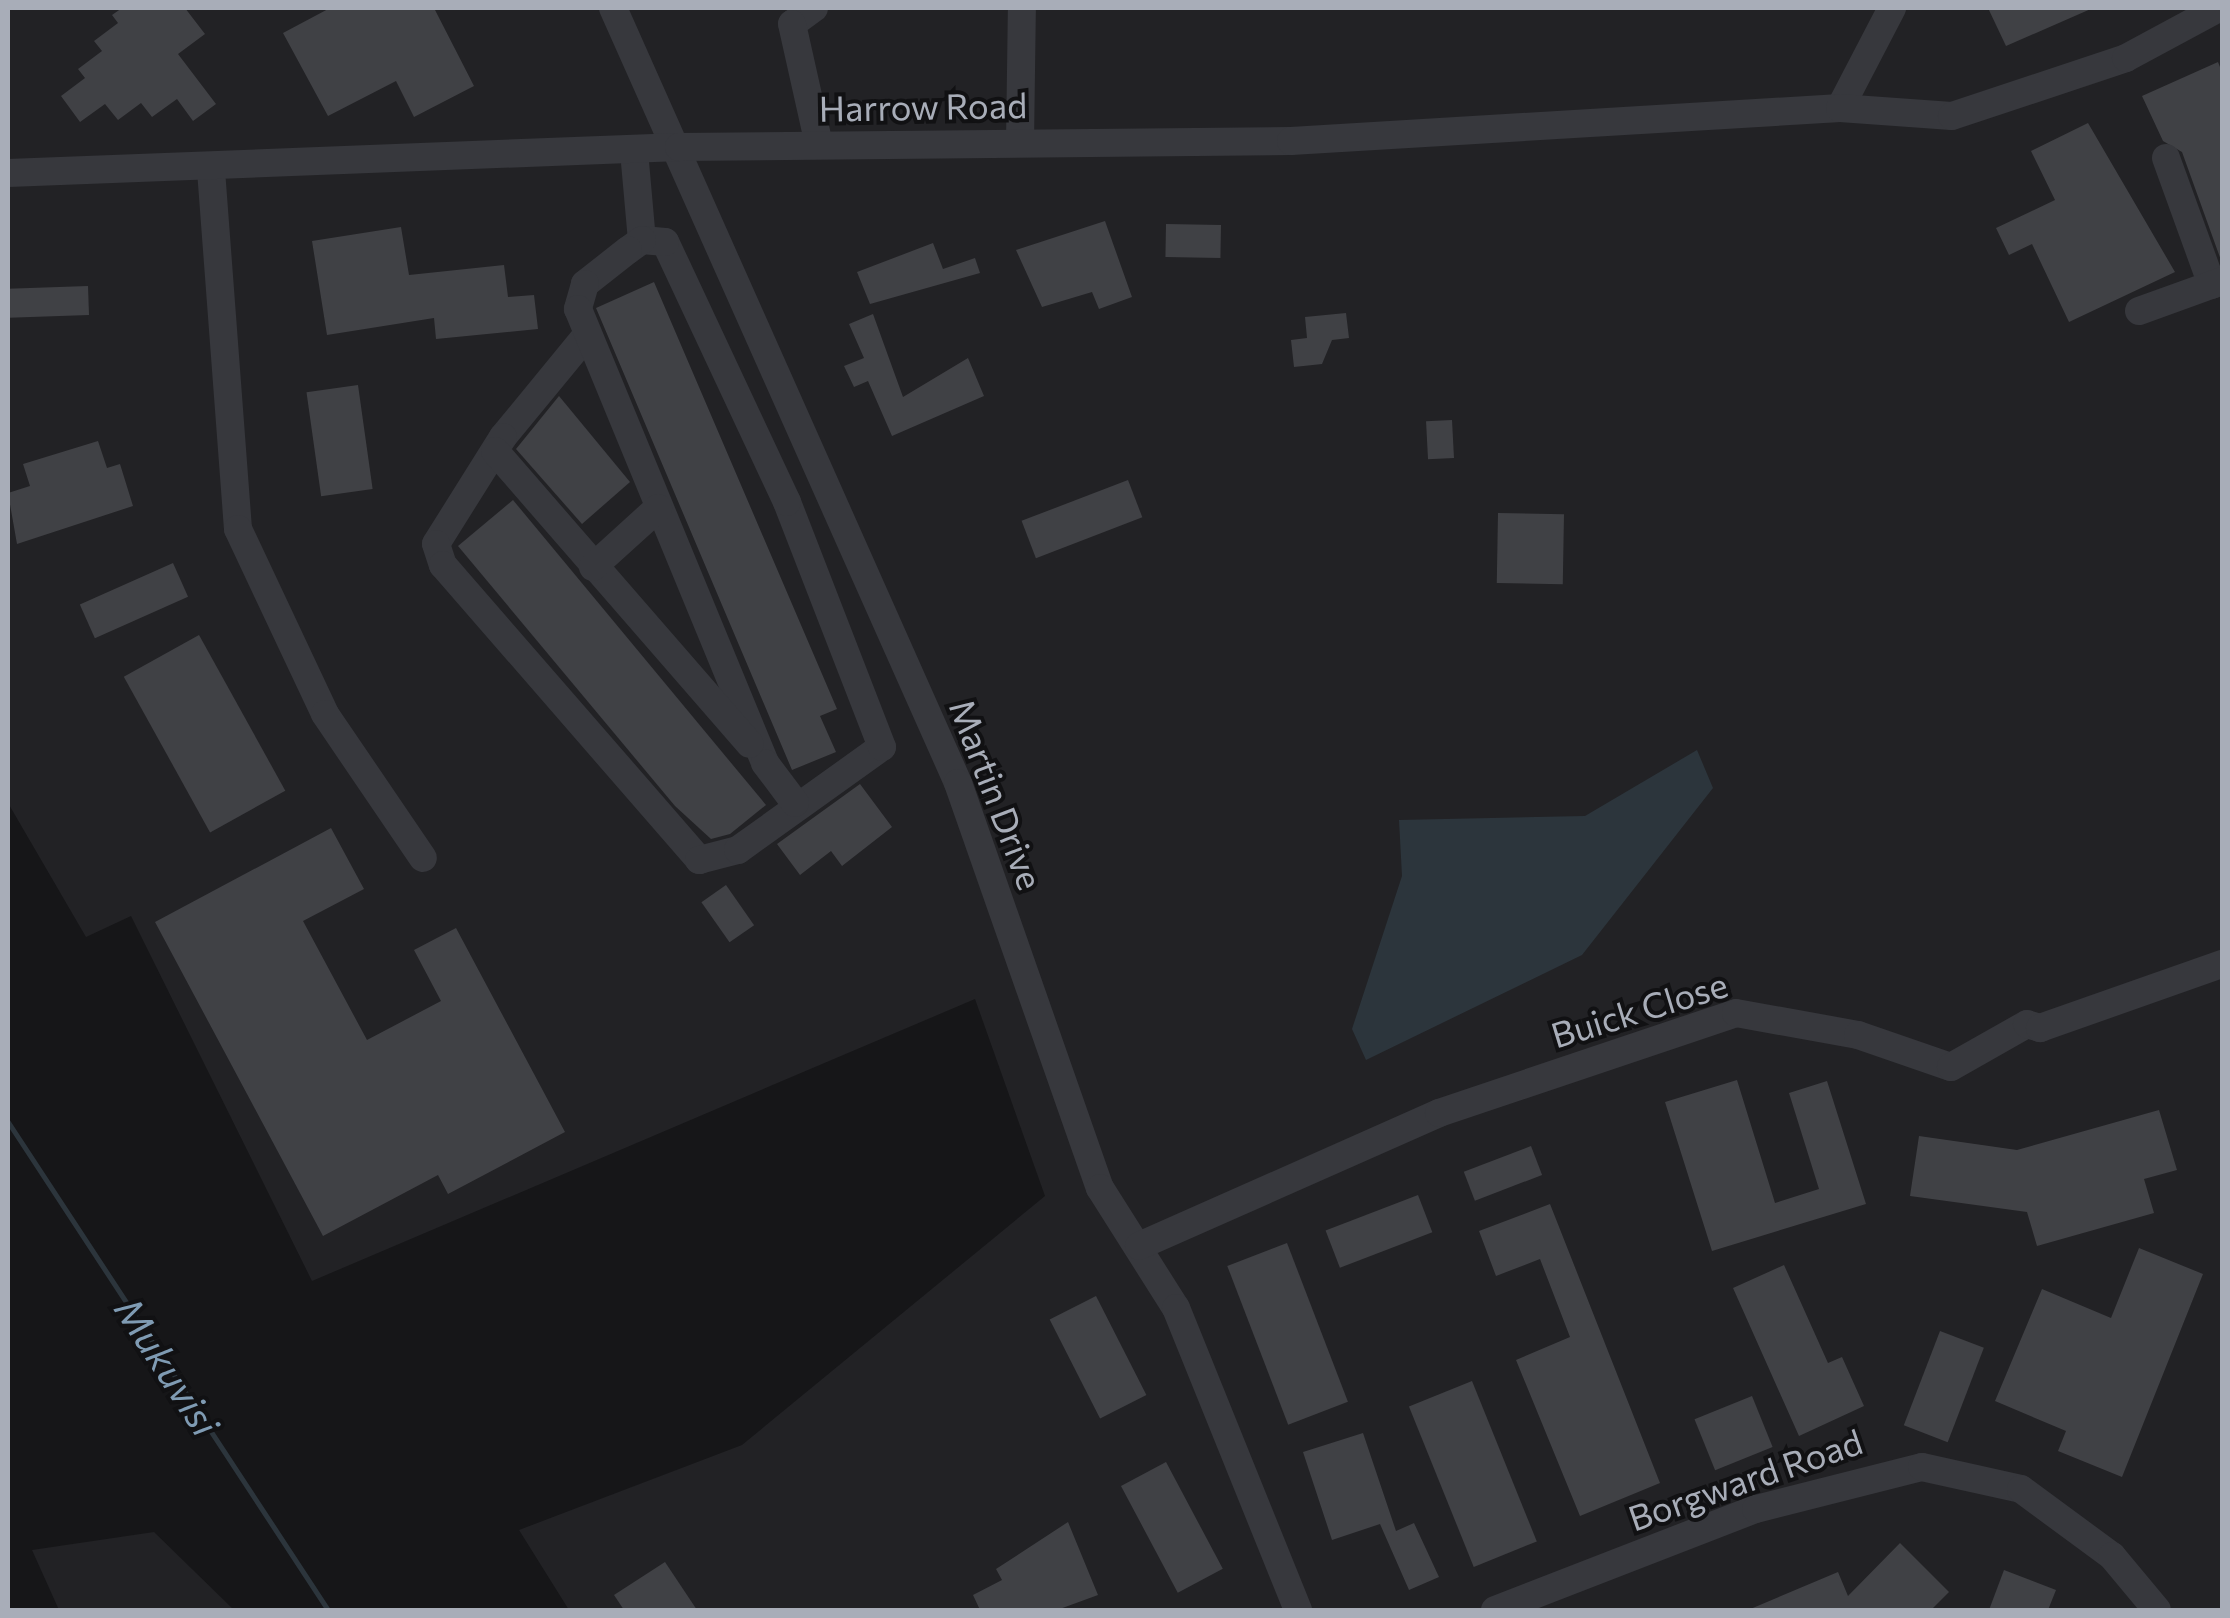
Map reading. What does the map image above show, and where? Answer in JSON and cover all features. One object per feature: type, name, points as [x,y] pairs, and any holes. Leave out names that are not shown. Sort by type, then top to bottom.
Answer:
[{"type":"street","name":"Martin Drive","points":[[612,8],[679,148],[958,783],[1100,1188],[1176,1308],[1298,1610]]},
{"type":"street","points":[[814,8],[792,24],[819,145]]},
{"type":"street","points":[[1020,143],[1022,8]]},
{"type":"street","points":[[1840,108],[1892,8]]},
{"type":"street","name":"Harrow Road","points":[[8,174],[212,170],[679,148],[1365,138],[1840,108],[1938,117],[2003,105],[2126,58],[2219,8]]},
{"type":"street","points":[[634,152],[642,240]]},
{"type":"street","points":[[2139,311],[2217,282],[2166,158]]},
{"type":"street","points":[[212,170],[228,474],[243,544],[325,714],[423,858]]},
{"type":"street","points":[[586,336],[494,452],[436,544],[443,565],[698,860],[738,850],[794,803],[883,739],[687,277],[664,242],[642,240],[585,284],[578,309],[766,763]]},
{"type":"street","points":[[494,452],[766,763],[794,803]]},
{"type":"street","points":[[593,567],[658,508]]},
{"type":"street","name":"Buick Close","points":[[1139,1246],[1438,1113],[1736,1013],[1858,1034],[1951,1067],[2027,1024],[2040,1028],[2222,964]]},
{"type":"street","name":"Borgward Road","points":[[1495,1610],[1756,1509],[1922,1467],[2022,1489],[2112,1556],[2157,1610]]},
{"type":"shaded area","points":[[8,8],[2222,8],[2222,1610],[569,1610],[519,1530],[742,1445],[1045,1196],[975,999],[312,1281],[131,916],[86,937],[8,803]]},
{"type":"shaded area","points":[[1697,750],[1713,788],[1582,955],[1366,1060],[1352,1029],[1402,876],[1399,820],[1585,816]]},
{"type":"shaded area","points":[[154,1532],[234,1610],[59,1610],[32,1550]]},
{"type":"building","points":[[122,8],[185,8],[205,34],[178,54],[216,104],[193,121],[177,99],[152,117],[141,103],[118,120],[105,104],[80,122],[61,96],[85,78],[78,69],[102,51],[94,41],[118,23],[112,15]]},
{"type":"building","points":[[330,8],[434,8],[474,86],[414,117],[396,81],[328,116],[283,33]]},
{"type":"building","points":[[1988,8],[2093,8],[2006,46]]},
{"type":"building","points":[[2218,62],[2222,72],[2222,263],[2182,152],[2163,141],[2142,96]]},
{"type":"building","points":[[2088,123],[2175,272],[2069,322],[2032,244],[2009,255],[1996,228],[2055,200],[2031,151]]},
{"type":"building","points":[[1105,221],[1132,297],[1099,309],[1092,292],[1042,307],[1016,250]]},
{"type":"building","points":[[1166,224],[1221,225],[1220,258],[1165,257]]},
{"type":"building","points":[[401,227],[409,275],[504,265],[508,297],[534,295],[538,329],[436,339],[434,318],[327,335],[312,241]]},
{"type":"building","points":[[933,243],[943,269],[975,258],[980,273],[870,304],[857,272]]},
{"type":"building","points":[[654,282],[837,709],[820,716],[836,752],[792,770],[596,308]]},
{"type":"building","points":[[88,286],[89,315],[9,318],[8,289]]},
{"type":"building","points":[[1346,313],[1349,338],[1332,340],[1322,364],[1294,367],[1291,340],[1307,338],[1305,317]]},
{"type":"building","points":[[873,314],[903,397],[968,358],[984,396],[892,436],[868,381],[854,387],[844,366],[864,358],[849,324]]},
{"type":"building","points":[[358,385],[373,489],[321,496],[307,392]]},
{"type":"building","points":[[559,396],[630,482],[582,524],[516,449]]},
{"type":"building","points":[[1452,420],[1454,458],[1428,459],[1426,421]]},
{"type":"building","points":[[98,441],[107,468],[120,464],[133,506],[17,544],[8,493],[30,486],[23,464]]},
{"type":"building","points":[[1128,480],[1142,517],[1036,558],[1022,521]]},
{"type":"building","points":[[513,500],[766,805],[730,834],[711,839],[675,806],[458,546]]},
{"type":"building","points":[[1498,513],[1564,514],[1563,584],[1497,583]]},
{"type":"building","points":[[173,563],[188,597],[95,638],[80,604]]},
{"type":"building","points":[[199,635],[285,791],[210,832],[124,677]]},
{"type":"building","points":[[860,784],[892,827],[842,866],[831,851],[800,875],[777,844]]},
{"type":"building","points":[[331,828],[364,889],[303,921],[367,1040],[441,1001],[414,950],[456,928],[565,1132],[448,1194],[438,1175],[323,1236],[155,922]]},
{"type":"building","points":[[726,885],[754,925],[730,942],[701,902]]},
{"type":"building","points":[[1737,1080],[1775,1203],[1819,1189],[1789,1093],[1827,1081],[1866,1204],[1712,1251],[1665,1102]]},
{"type":"building","points":[[2159,1110],[2177,1170],[2144,1179],[2154,1213],[2037,1246],[2027,1212],[1910,1196],[1919,1136],[2017,1150]]},
{"type":"building","points":[[1531,1146],[1542,1175],[1475,1201],[1464,1172]]},
{"type":"building","points":[[1418,1195],[1432,1232],[1340,1268],[1326,1230]]},
{"type":"building","points":[[1550,1204],[1660,1483],[1580,1516],[1516,1360],[1570,1337],[1540,1259],[1496,1276],[1479,1231]]},
{"type":"building","points":[[1287,1243],[1348,1402],[1288,1425],[1227,1266]]},
{"type":"building","points":[[2139,1248],[2203,1274],[2122,1477],[2058,1451],[2066,1431],[1995,1401],[2042,1289],[2111,1318]]},
{"type":"building","points":[[1784,1265],[1828,1363],[1842,1357],[1864,1406],[1799,1436],[1733,1288]]},
{"type":"building","points":[[1096,1296],[1146,1395],[1100,1419],[1050,1320]]},
{"type":"building","points":[[1940,1331],[1984,1348],[1948,1442],[1904,1425]]},
{"type":"building","points":[[1472,1381],[1537,1541],[1474,1567],[1409,1406]]},
{"type":"building","points":[[1752,1396],[1773,1447],[1715,1470],[1695,1419]]},
{"type":"building","points":[[1363,1433],[1396,1531],[1414,1523],[1439,1577],[1409,1590],[1380,1524],[1332,1540],[1303,1452]]},
{"type":"building","points":[[1166,1462],[1223,1569],[1178,1593],[1121,1486]]},
{"type":"building","points":[[1068,1522],[1098,1595],[1057,1610],[980,1610],[973,1595],[1002,1580],[996,1569]]},
{"type":"building","points":[[1900,1543],[1949,1592],[1931,1610],[1748,1610],[1838,1572],[1848,1596]]},
{"type":"building","points":[[665,1562],[697,1610],[624,1610],[614,1595]]},
{"type":"building","points":[[2004,1570],[2056,1590],[2048,1610],[1989,1610]]},
{"type":"waterway","name":"Mukuvisi","points":[[8,1122],[328,1610]]}]
